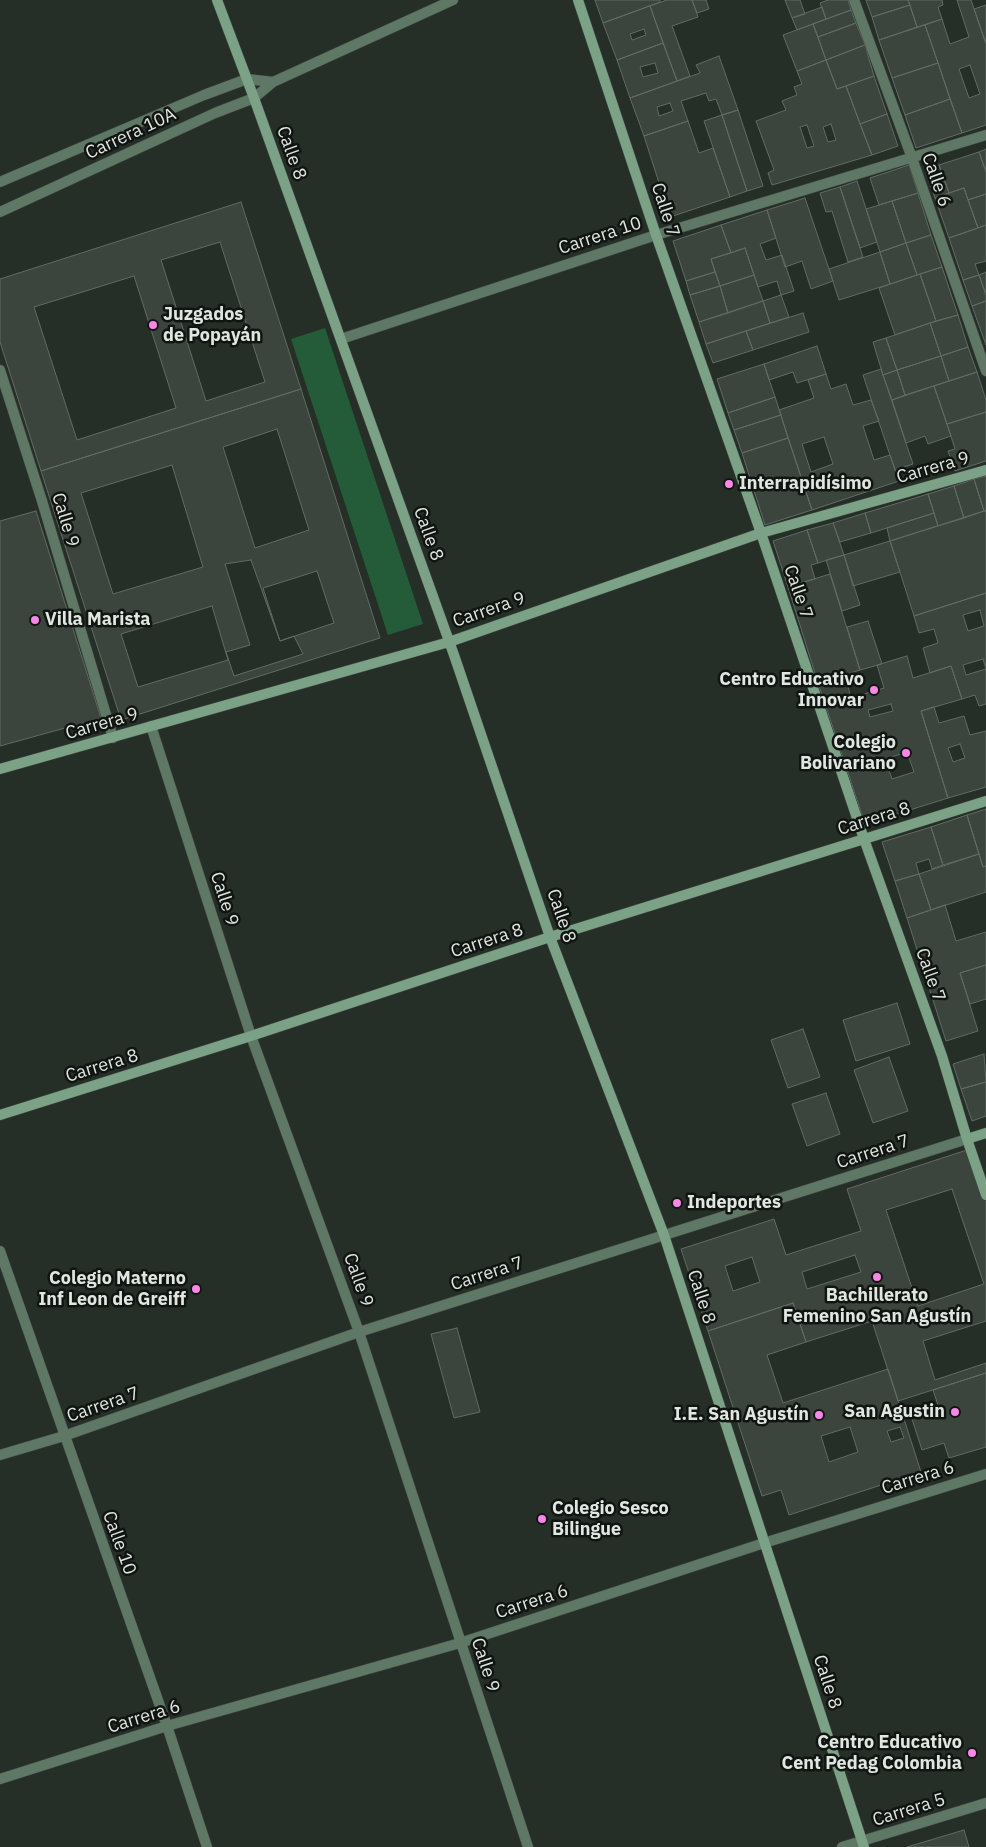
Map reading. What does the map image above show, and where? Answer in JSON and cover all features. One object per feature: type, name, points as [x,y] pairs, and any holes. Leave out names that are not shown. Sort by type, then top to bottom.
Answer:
[{"type":"street","name":"Calle 8","points":[[217,0],[449,642],[550,937],[664,1235],[863,1844]]},
{"type":"street","name":"Carrera 10A","points":[[0,212],[215,113],[254,98],[273,82],[453,0]]},
{"type":"street","name":"Calle 7","points":[[578,0],[656,235],[761,533],[864,839],[942,1056],[986,1195]]},
{"type":"street","name":"Calle 6","points":[[854,0],[912,158],[986,371]]},
{"type":"street","name":"Carrera 10A","points":[[0,182],[204,95],[247,79],[273,82]]},
{"type":"street","name":"Carrera 10","points":[[341,339],[656,235],[986,135]]},
{"type":"street","name":"Calle 9","points":[[1,374],[42,501],[113,738]]},
{"type":"street","name":"Carrera 9","points":[[0,770],[449,642],[761,533],[986,470]]},
{"type":"street","name":"Calle 9","points":[[151,726],[251,1036],[359,1332],[528,1847]]},
{"type":"street","name":"Carrera 8","points":[[0,1115],[251,1036],[550,937],[986,801]]},
{"type":"street","name":"Carrera 7","points":[[0,1455],[64,1436],[359,1332],[986,1133]]},
{"type":"street","name":"Calle 10","points":[[0,1250],[167,1726],[207,1847]]},
{"type":"street","name":"Carrera 6","points":[[0,1779],[167,1726],[460,1643],[764,1542],[986,1474]]},
{"type":"street","name":"Carrera 5","points":[[842,1847],[863,1844],[986,1803]]},
{"type":"green space","points":[[325,328],[423,624],[388,635],[291,339]]},
{"type":"building","points":[[595,0],[660,0],[660,2],[603,23]]},
{"type":"building","points":[[667,0],[692,0],[698,17],[672,26],[690,76],[677,81],[650,6]]},
{"type":"building","points":[[692,0],[706,0],[709,9],[697,13]]},
{"type":"building","points":[[785,0],[800,0],[805,14],[792,18]]},
{"type":"building","points":[[828,0],[848,0],[851,10],[826,19],[820,3]]},
{"type":"building","points":[[866,0],[908,0],[910,5],[872,17]]},
{"type":"building","points":[[908,0],[942,0],[943,5],[938,7],[942,19],[917,27]]},
{"type":"building","points":[[957,0],[971,0],[986,44],[986,125],[962,133],[925,25],[942,19],[950,44],[969,37]],"holes":[[[970,65],[980,94],[969,98],[959,69]]]},
{"type":"building","points":[[910,5],[917,27],[879,40],[872,17]]},
{"type":"building","points":[[986,5],[986,44],[974,9]]},
{"type":"building","points":[[650,6],[663,43],[617,60],[603,23]],"holes":[[[644,29],[646,35],[632,40],[630,34]]]},
{"type":"building","points":[[822,7],[826,19],[797,30],[792,18]]},
{"type":"building","points":[[851,10],[856,23],[818,37],[813,24]]},
{"type":"building","points":[[856,23],[865,45],[826,60],[818,37]]},
{"type":"building","points":[[813,24],[826,60],[797,71],[783,35]]},
{"type":"building","points":[[925,25],[938,63],[892,78],[879,40]]},
{"type":"building","points":[[663,43],[677,81],[630,98],[617,60]],"holes":[[[655,63],[658,73],[643,77],[640,67]]]},
{"type":"building","points":[[865,45],[874,76],[837,89],[826,60]]},
{"type":"building","points":[[719,56],[738,110],[722,115],[716,99],[709,101],[706,93],[681,101],[688,121],[644,136],[630,98],[700,73],[696,65]],"holes":[[[670,103],[673,111],[659,116],[657,107]]]},
{"type":"building","points":[[826,60],[837,89],[846,86],[872,155],[772,185],[768,173],[774,170],[756,121],[786,110],[782,101],[797,95],[794,87],[802,84],[797,71]],"holes":[[[831,124],[836,140],[828,142],[823,127]],[[807,125],[814,146],[807,148],[800,127]]]},
{"type":"building","points":[[938,63],[950,99],[905,115],[892,78]]},
{"type":"building","points":[[874,76],[887,114],[860,124],[846,86]]},
{"type":"building","points":[[950,99],[962,133],[916,148],[905,115]]},
{"type":"building","points":[[738,110],[763,186],[747,191],[722,115]]},
{"type":"building","points":[[887,114],[898,146],[872,155],[860,124]]},
{"type":"building","points":[[722,115],[747,191],[730,197],[704,121]]},
{"type":"building","points":[[688,121],[699,153],[713,148],[730,197],[670,217],[644,136]]},
{"type":"building","points":[[986,149],[986,172],[979,152]]},
{"type":"building","points":[[979,152],[986,172],[986,194],[968,200],[964,188],[949,193],[939,165]]},
{"type":"building","points":[[909,165],[918,193],[879,205],[870,178]]},
{"type":"building","points":[[939,165],[949,193],[935,198],[925,170]]},
{"type":"building","points":[[857,181],[877,242],[860,248],[840,187]]},
{"type":"building","points":[[840,187],[863,257],[848,262],[832,211],[826,212],[820,193]]},
{"type":"building","points":[[964,188],[978,228],[949,238],[935,198]]},
{"type":"building","points":[[918,193],[931,235],[906,243],[892,201]]},
{"type":"building","points":[[986,194],[986,225],[978,228],[968,200]]},
{"type":"building","points":[[805,198],[833,281],[811,289],[802,261],[785,267],[767,210]]},
{"type":"building","points":[[892,201],[906,243],[880,252],[866,209]]},
{"type":"building","points":[[241,202],[301,389],[41,471],[0,342],[0,279]],"holes":[[[220,242],[265,382],[206,401],[161,260]],[[134,276],[176,408],[77,440],[34,307]]]},
{"type":"building","points":[[767,210],[776,238],[760,244],[766,260],[782,255],[794,291],[781,295],[777,281],[758,287],[745,248],[731,253],[721,225]]},
{"type":"building","points":[[721,225],[731,253],[711,259],[715,272],[686,281],[673,241]]},
{"type":"building","points":[[986,225],[986,261],[975,264],[979,275],[963,280],[949,238]]},
{"type":"building","points":[[931,235],[942,267],[917,275],[906,243]]},
{"type":"building","points":[[906,243],[917,275],[890,284],[880,252]]},
{"type":"building","points":[[745,248],[754,275],[720,286],[711,259]]},
{"type":"building","points":[[880,252],[890,284],[839,300],[829,269]]},
{"type":"building","points":[[942,267],[958,315],[936,321],[920,274]]},
{"type":"building","points":[[715,272],[720,286],[690,295],[686,281]]},
{"type":"building","points":[[986,272],[986,295],[979,275]]},
{"type":"building","points":[[920,274],[936,321],[895,335],[879,288]]},
{"type":"building","points":[[754,275],[763,301],[728,313],[720,286]]},
{"type":"building","points":[[979,275],[986,295],[986,301],[972,306],[963,280]]},
{"type":"building","points":[[720,286],[728,313],[699,322],[690,295]]},
{"type":"building","points":[[781,295],[789,317],[770,323],[763,301]]},
{"type":"building","points":[[763,301],[770,323],[706,344],[699,322]]},
{"type":"building","points":[[986,301],[986,345],[972,306]]},
{"type":"building","points":[[803,313],[809,332],[753,350],[746,331]]},
{"type":"building","points":[[958,315],[968,347],[941,356],[930,323]]},
{"type":"building","points":[[930,323],[941,356],[897,370],[886,338]]},
{"type":"building","points":[[746,331],[753,350],[713,363],[706,344]]},
{"type":"building","points":[[886,338],[897,370],[883,375],[873,342]]},
{"type":"building","points":[[817,346],[826,374],[797,383],[793,372],[769,380],[764,364]]},
{"type":"building","points":[[968,347],[977,372],[949,381],[941,356]]},
{"type":"building","points":[[941,356],[949,381],[905,395],[897,370]]},
{"type":"building","points":[[764,364],[775,397],[728,413],[717,379]]},
{"type":"building","points":[[881,369],[913,464],[895,470],[863,375]]},
{"type":"building","points":[[897,370],[905,395],[892,400],[883,375]]},
{"type":"building","points":[[977,372],[986,400],[986,412],[947,424],[934,386]]},
{"type":"building","points":[[826,374],[831,389],[846,384],[853,405],[871,400],[879,421],[863,426],[874,460],[890,455],[899,481],[812,510],[779,410],[814,398],[808,380]],"holes":[[[824,437],[833,464],[811,472],[802,444]]]},
{"type":"building","points":[[934,386],[951,436],[928,444],[925,436],[906,443],[892,400]]},
{"type":"building","points":[[301,389],[380,638],[121,720],[41,471]],"holes":[[[277,429],[309,530],[255,548],[223,447]],[[172,465],[203,567],[113,594],[81,493]],[[317,571],[334,623],[280,641],[263,588]],[[212,606],[228,660],[138,687],[121,634]]]},
{"type":"building","points":[[775,397],[781,415],[734,430],[728,413]]},
{"type":"building","points":[[986,412],[986,461],[955,471],[948,451],[955,449],[947,424]]},
{"type":"building","points":[[781,415],[788,438],[742,453],[734,430]]},
{"type":"building","points":[[788,438],[812,510],[765,525],[742,453]]},
{"type":"building","points":[[986,476],[986,511],[984,511],[974,479]]},
{"type":"building","points":[[974,479],[984,511],[964,518],[954,486]]},
{"type":"building","points":[[954,486],[964,518],[938,526],[928,494]]},
{"type":"building","points":[[928,494],[934,513],[871,533],[865,513]]},
{"type":"building","name":"Villa Marista","points":[[36,511],[101,718],[0,746],[0,521]]},
{"type":"building","points":[[986,511],[986,593],[914,616],[890,541]]},
{"type":"building","points":[[865,513],[871,533],[840,542],[833,523]]},
{"type":"building","points":[[934,513],[938,526],[890,541],[887,528]]},
{"type":"building","points":[[833,523],[844,555],[818,563],[807,530]]},
{"type":"building","points":[[807,530],[818,563],[811,565],[815,579],[788,587],[773,541]]},
{"type":"building","points":[[890,541],[900,572],[853,586],[844,555]]},
{"type":"building","points":[[844,555],[860,605],[842,611],[826,560]]},
{"type":"building","points":[[251,560],[280,641],[294,636],[303,654],[234,676],[226,652],[250,645],[225,564]]},
{"type":"building","points":[[830,574],[860,670],[818,683],[788,587]]},
{"type":"building","points":[[986,593],[986,669],[986,704],[979,706],[975,695],[962,699],[951,666],[930,673],[923,648],[938,643],[934,629],[919,633],[914,616]],"holes":[[[980,610],[984,626],[968,631],[963,615]],[[983,659],[986,669],[966,675],[963,665]]]},
{"type":"building","points":[[868,621],[882,664],[860,670],[847,627]]},
{"type":"building","points":[[907,656],[913,678],[951,666],[962,699],[921,711],[948,798],[865,824],[818,683],[845,675],[851,698],[884,688],[877,665]],"holes":[[[891,704],[893,711],[870,717],[868,710]],[[907,752],[914,772],[892,779],[885,759]]]},
{"type":"building","points":[[934,707],[939,723],[964,716],[970,735],[986,731],[986,787],[948,798],[921,711]],"holes":[[[960,744],[965,758],[953,762],[948,748]]]},
{"type":"building","points":[[986,809],[986,866],[983,867],[967,815]]},
{"type":"building","points":[[967,815],[979,854],[943,865],[931,827]]},
{"type":"building","points":[[931,827],[943,865],[932,869],[929,859],[916,863],[919,874],[895,881],[882,842]]},
{"type":"building","points":[[979,854],[983,867],[986,866],[986,892],[931,910],[919,874]]},
{"type":"building","points":[[919,874],[931,910],[907,918],[895,881]]},
{"type":"building","points":[[945,905],[956,941],[986,932],[986,965],[960,973],[978,1031],[946,1041],[907,918]]},
{"type":"building","points":[[986,965],[986,999],[970,1004],[960,973]]},
{"type":"building","points":[[897,1003],[910,1044],[856,1061],[843,1020]]},
{"type":"building","points":[[803,1029],[820,1077],[788,1088],[771,1040]]},
{"type":"building","points":[[984,1054],[986,1082],[961,1089],[953,1064]]},
{"type":"building","points":[[889,1057],[908,1111],[873,1123],[854,1070]]},
{"type":"building","points":[[986,1082],[986,1116],[972,1121],[961,1089]]},
{"type":"building","points":[[826,1093],[840,1134],[807,1146],[792,1104]]},
{"type":"building","name":"Bachillerato Femenino San Agustín","points":[[970,1149],[986,1198],[986,1321],[923,1341],[935,1380],[986,1363],[986,1373],[898,1401],[872,1321],[806,1342],[793,1303],[708,1331],[681,1249],[774,1219],[786,1255],[861,1231],[847,1189]],"holes":[[[952,1189],[984,1284],[918,1306],[886,1210]],[[855,1255],[861,1272],[807,1289],[802,1272]],[[752,1257],[760,1282],[733,1291],[725,1266]]]},
{"type":"building","name":"I.E. San Agustín","points":[[793,1303],[806,1342],[767,1355],[783,1403],[888,1369],[921,1472],[789,1515],[781,1490],[762,1496],[708,1331]],"holes":[[[850,1427],[858,1452],[829,1462],[821,1436]],[[900,1427],[904,1438],[891,1442],[887,1431]]]},
{"type":"building","points":[[457,1328],[480,1412],[454,1418],[431,1334]]},
{"type":"building","name":"San Agustin","points":[[986,1373],[986,1447],[949,1458],[944,1443],[922,1450],[911,1416],[939,1408],[933,1390]]},
{"type":"building","points":[[964,1830],[969,1847],[907,1847]]},
{"type":"place","name":"Juzgados de Popayán","points":[[153,325]]},
{"type":"place","name":"Interrapidísimo","points":[[729,484]]},
{"type":"place","name":"Villa Marista","points":[[35,620]]},
{"type":"place","name":"Centro Educativo Innovar","points":[[874,690]]},
{"type":"place","name":"Colegio Bolivariano","points":[[906,753]]},
{"type":"place","name":"Indeportes","points":[[677,1203]]},
{"type":"place","name":"Bachillerato Femenino San Agustín","points":[[877,1277]]},
{"type":"place","name":"Colegio Materno Inf Leon de Greiff","points":[[196,1289]]},
{"type":"place","name":"San Agustin","points":[[955,1412]]},
{"type":"place","name":"I.E. San Agustín","points":[[819,1415]]},
{"type":"place","name":"Colegio Sesco Bilingue","points":[[542,1519]]},
{"type":"place","name":"Centro Educativo Cent Pedag Colombia","points":[[972,1753]]}]
